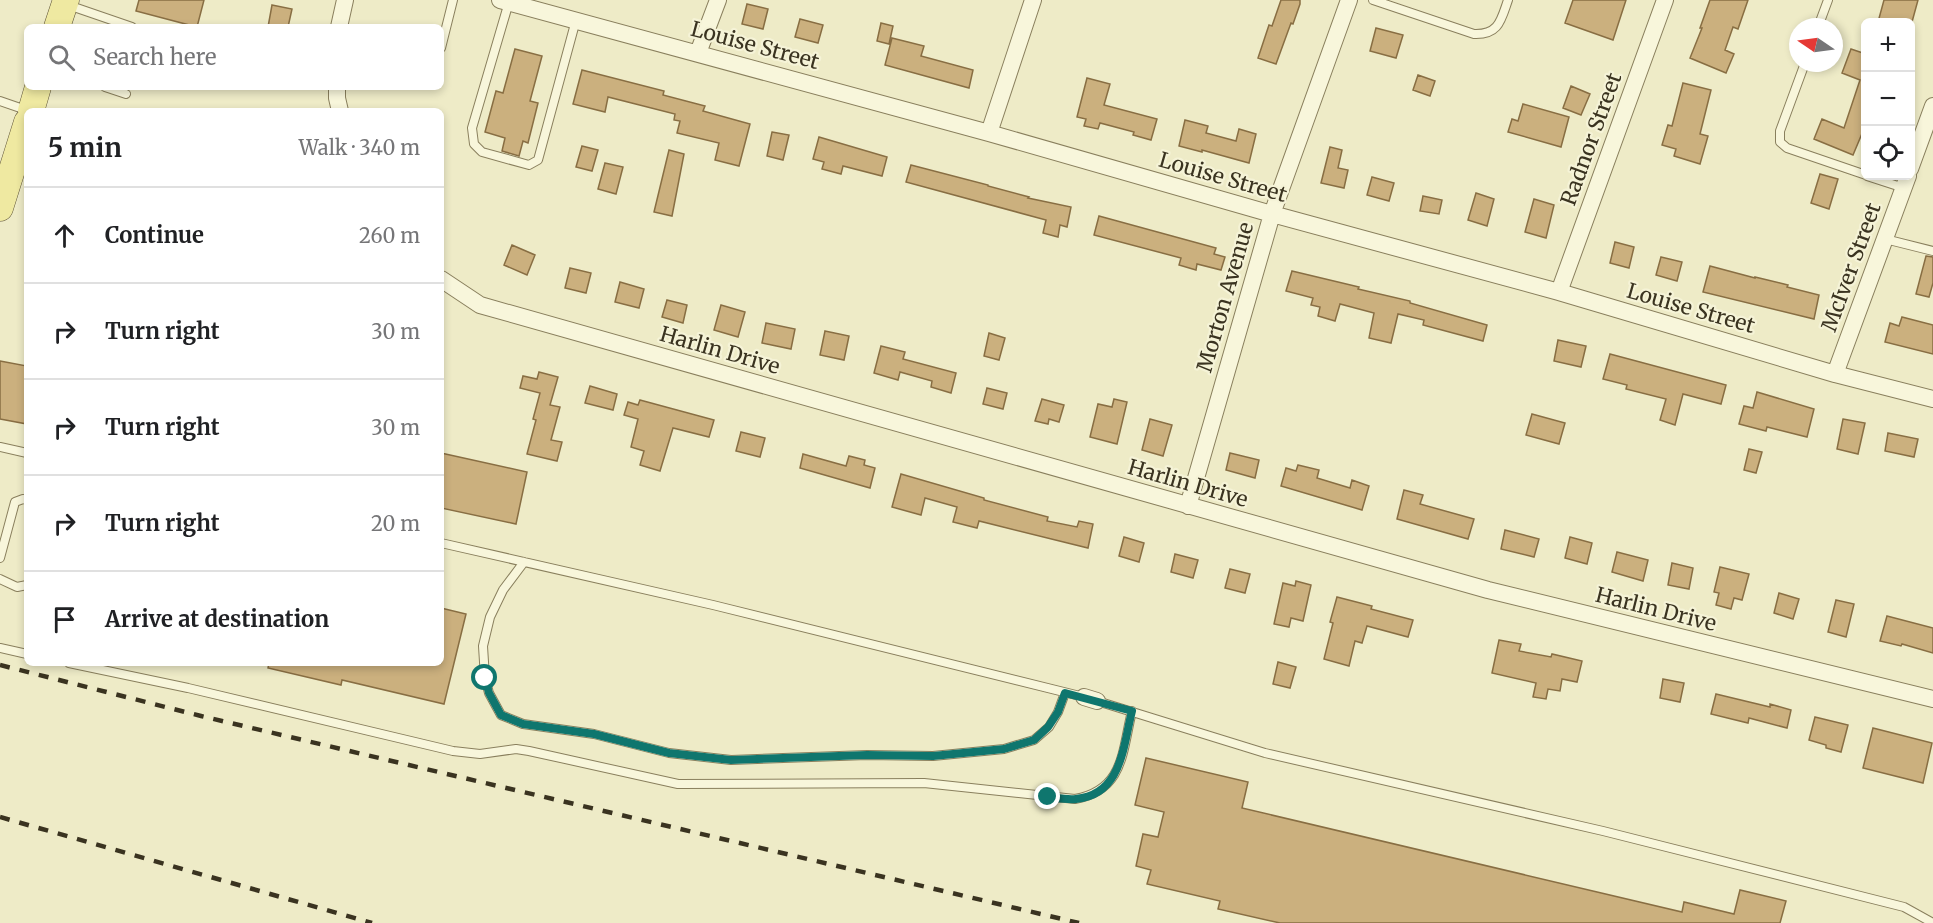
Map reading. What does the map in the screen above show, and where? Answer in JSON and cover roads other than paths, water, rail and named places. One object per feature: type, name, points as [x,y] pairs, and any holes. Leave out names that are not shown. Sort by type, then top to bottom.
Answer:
[{"type":"main road","points":[[31,108],[37,90]]},
{"type":"main road","points":[[0,208],[18,163],[24,136]]},
{"type":"street","points":[[340,24],[345,0]]},
{"type":"street","points":[[698,53],[718,0]]},
{"type":"street","points":[[989,133],[1033,0]]},
{"type":"street","name":"Morton Avenue","points":[[1188,506],[1272,214],[1349,0]]},
{"type":"street","name":"Radnor Street","points":[[1559,292],[1665,0]]},
{"type":"street","name":"Louise Street","points":[[505,1],[989,133],[1272,214],[1559,292],[1835,374],[1933,399]]},
{"type":"street","points":[[337,90],[339,108]]},
{"type":"street","points":[[1915,158],[1933,106]]},
{"type":"street","name":"McIver Street","points":[[1835,374],[1906,182]]},
{"type":"street","name":"Harlin Drive","points":[[444,281],[480,305],[1188,506],[1488,590],[1933,699]]},
{"type":"lane","points":[[444,36],[453,0]]},
{"type":"lane","points":[[1372,0],[1474,34],[1486,35],[1494,30],[1501,21],[1508,0]]},
{"type":"lane","points":[[1821,18],[1828,0]]},
{"type":"lane","points":[[505,1],[472,128],[474,144],[482,152],[529,165],[538,160],[576,20]]},
{"type":"lane","points":[[62,10],[120,24]]},
{"type":"lane","points":[[1802,72],[1780,131],[1780,142],[1787,148],[1861,173]]},
{"type":"lane","points":[[114,90],[126,94]]},
{"type":"lane","points":[[0,101],[24,109]]},
{"type":"lane","points":[[1885,239],[1933,251]]},
{"type":"lane","points":[[0,447],[24,452]]},
{"type":"lane","points":[[0,558],[15,502],[24,499]]},
{"type":"lane","points":[[444,544],[713,605],[1090,699],[1265,753],[1603,831],[1904,908],[1933,922]]},
{"type":"lane","points":[[524,562],[503,590],[490,617],[483,646],[485,678],[489,693],[501,715],[523,724],[594,734],[669,753],[731,760],[867,755],[933,756],[1004,749],[1034,740],[1048,727],[1058,712],[1065,693]]},
{"type":"lane","points":[[0,579],[17,587],[24,586]]},
{"type":"lane","points":[[0,648],[24,653]]},
{"type":"lane","points":[[83,666],[188,688],[453,751],[480,754],[516,749],[678,784],[924,783],[1075,799],[1088,797],[1104,788],[1116,774],[1132,711]]},
{"type":"railway","points":[[0,665],[201,716],[1079,923]]},
{"type":"railway","points":[[0,817],[372,923]]}]
